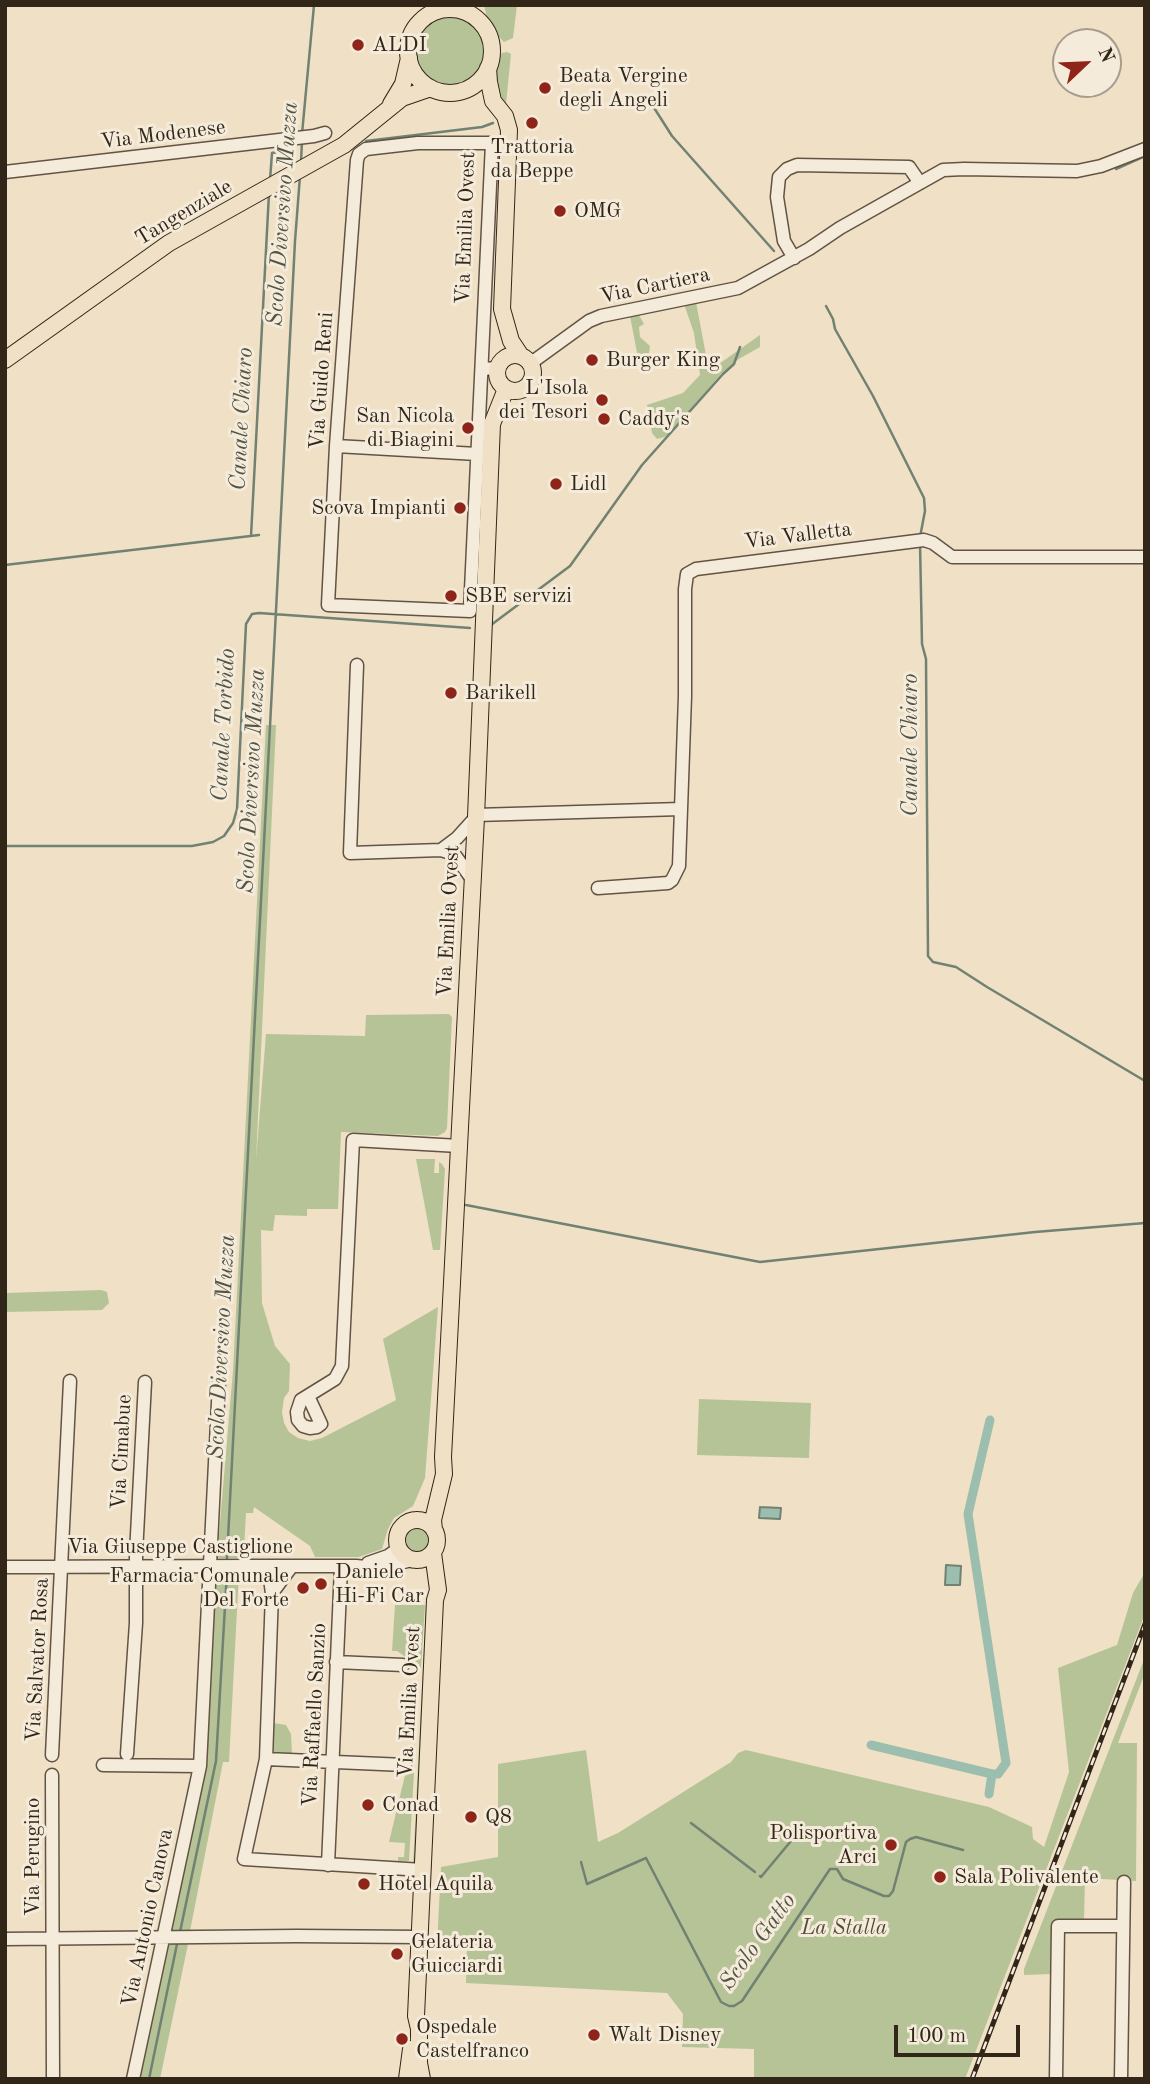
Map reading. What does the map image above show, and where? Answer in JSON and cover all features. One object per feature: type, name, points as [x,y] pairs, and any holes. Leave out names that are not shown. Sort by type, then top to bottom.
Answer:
[{"type":"main road","points":[[479,5],[479,13],[491,47],[488,68],[493,101]]},
{"type":"main road","points":[[483,25],[456,7],[433,12],[416,25],[408,47],[409,58],[416,76],[431,88],[450,92],[468,89],[480,80],[488,68]]},
{"type":"main road","name":"Tangenziale","points":[[388,108],[403,84],[409,58]]},
{"type":"main road","name":"Tangenziale","points":[[5,360],[169,243],[312,164],[347,142],[402,99],[431,88]]},
{"type":"main road","name":"Via Emilia Ovest","points":[[468,89],[493,101],[506,120],[509,136],[502,309],[511,341],[526,360]]},
{"type":"main road","name":"Via Emilia Ovest","points":[[495,365],[498,318],[502,309]]},
{"type":"main road","points":[[510,356],[526,360],[534,375],[529,386],[518,391],[506,389],[499,380],[495,365],[510,356]]},
{"type":"main road","name":"Via Emilia Ovest","points":[[434,1530],[435,1511],[443,1483],[476,816],[492,425],[506,389]]},
{"type":"main road","name":"Via Emilia Ovest","points":[[410,1521],[424,1510],[443,1457]]},
{"type":"main road","points":[[410,1521],[425,1522],[434,1530],[437,1543],[421,1558],[402,1553],[398,1535],[400,1529],[410,1521]]},
{"type":"main road","name":"Via Emilia Ovest","points":[[407,2079],[412,2028],[416,2016],[436,1600],[421,1558]]},
{"type":"main road","name":"Via Emilia Ovest","points":[[416,2016],[422,2079]]},
{"type":"street","name":"Via Modenese","points":[[5,172],[320,135]]},
{"type":"street","name":"Via Emilia Ovest","points":[[328,604],[470,611],[477,454],[495,365],[492,143],[418,143],[366,149],[359,154],[357,160]]},
{"type":"street","name":"Via Cartiera","points":[[526,360],[597,317],[733,290],[794,258],[840,228],[938,172],[950,169],[1090,170],[1145,149]]},
{"type":"street","name":"Via Guido Reni","points":[[328,604],[336,446],[357,160]]},
{"type":"street","points":[[794,258],[781,229],[776,185],[787,169],[797,165],[909,166],[920,183]]},
{"type":"street","points":[[336,446],[477,454]]},
{"type":"street","name":"Via Valletta","points":[[597,888],[668,883],[679,866],[687,574],[702,567],[921,540],[933,543],[952,557],[1145,557]]},
{"type":"street","points":[[357,666],[350,853],[474,851]]},
{"type":"street","points":[[448,850],[476,816],[681,809]]},
{"type":"street","points":[[448,850],[472,879]]},
{"type":"street","points":[[307,1396],[335,1379],[342,1366],[353,1144],[458,1150]]},
{"type":"street","name":"Via Salvator Rosa","points":[[52,1755],[70,1381]]},
{"type":"street","name":"Via Cimabue","points":[[127,1754],[145,1382]]},
{"type":"street","name":"Via Antonio Canova","points":[[133,2079],[200,1766],[219,1382]]},
{"type":"street","name":"Via Giuseppe Castiglione","points":[[356,1566],[378,1561],[399,1548]]},
{"type":"street","name":"Via Giuseppe Castiglione","points":[[5,1567],[384,1567],[421,1558]]},
{"type":"street","points":[[280,1566],[276,1588],[266,1759],[244,1859],[423,1870]]},
{"type":"street","points":[[276,1588],[280,1566]]},
{"type":"street","name":"Via Raffaello Sanzio","points":[[327,1865],[341,1567]]},
{"type":"street","points":[[336,1662],[403,1665]]},
{"type":"street","points":[[266,1759],[405,1765]]},
{"type":"street","points":[[103,1765],[200,1766]]},
{"type":"street","name":"Via Perugino","points":[[51,1775],[53,2079]]},
{"type":"street","points":[[1121,2079],[1124,1882]]},
{"type":"street","points":[[1056,2079],[1058,1926],[1124,1926]]},
{"type":"street","points":[[5,1939],[420,1937]]},
{"type":"green space","points":[[484,5],[517,5],[513,38],[504,42],[496,34],[487,18]]},
{"type":"green space","points":[[450,17],[475,27],[485,52],[475,77],[450,87],[425,77],[415,52],[425,27]]},
{"type":"green space","points":[[507,52],[511,54],[506,104],[496,90],[493,79],[500,56]]},
{"type":"green space","points":[[696,302],[709,371],[760,335],[760,347],[737,360],[721,374],[668,436],[657,439],[652,433],[647,405],[683,393],[700,375],[694,333],[684,304]]},
{"type":"green space","points":[[639,315],[644,324],[639,327],[640,337],[650,346],[648,360],[640,368],[630,316]]},
{"type":"green space","points":[[266,725],[276,725],[256,1160],[266,1034],[365,1036],[366,1015],[449,1014],[452,1017],[445,1132],[438,1136],[341,1132],[338,1209],[307,1209],[307,1216],[275,1215],[273,1231],[261,1230],[262,1303],[275,1346],[290,1364],[289,1391],[284,1398],[282,1412],[289,1432],[298,1438],[310,1441],[322,1438],[396,1400],[383,1339],[438,1307],[425,1478],[413,1506],[394,1518],[382,1549],[359,1557],[315,1557],[310,1546],[254,1507],[253,1513],[246,1513],[244,1549],[250,1549],[250,1555],[247,1558],[217,1558],[233,1371]]},
{"type":"green space","points":[[416,1159],[435,1159],[434,1173],[439,1173],[439,1162],[445,1169],[440,1250],[433,1250]]},
{"type":"green space","points":[[107,1292],[109,1303],[102,1310],[5,1312],[5,1293]]},
{"type":"green space","points":[[699,1399],[811,1403],[809,1458],[697,1455]]},
{"type":"green space","points":[[418,1528],[429,1535],[430,1540],[423,1551],[418,1552],[407,1545],[406,1540],[413,1529]]},
{"type":"green space","points":[[237,1571],[229,1762],[223,1762],[190,1931],[168,1932],[199,1785],[213,1575],[216,1572]]},
{"type":"green space","name":"La Stalla","points":[[1145,1572],[1145,1614],[965,2079],[754,2079],[754,2049],[682,2047],[683,2014],[667,1993],[466,1983],[467,1949],[437,1946],[441,1867],[498,1857],[498,1764],[586,1750],[598,1842],[618,1833],[746,1750],[989,1807],[1032,1827],[1033,1839],[1044,1847],[1069,1772],[1058,1668],[1117,1645],[1133,1593]]},
{"type":"green space","points":[[395,1605],[425,1605],[421,1668],[397,1651],[392,1651]]},
{"type":"green space","points":[[426,1606],[431,1606],[416,1863],[413,1865]]},
{"type":"green space","points":[[1145,1657],[1145,1673],[1118,1743],[1137,1743],[1136,1881],[1085,1878],[1084,1920],[1056,1921],[1052,1974],[1024,1975],[1024,1969]]},
{"type":"green space","points":[[273,1723],[286,1725],[291,1734],[292,1754],[272,1753]]},
{"type":"green space","points":[[406,1771],[414,1772],[409,1861],[398,1861],[398,1857],[404,1857],[405,1843],[389,1842]]},
{"type":"green space","points":[[165,1944],[188,1944],[160,2079],[136,2079]]},
{"type":"shaded area","points":[[760,1507],[781,1508],[780,1519],[759,1518]]},
{"type":"shaded area","points":[[946,1565],[961,1566],[960,1585],[945,1585]]},
{"type":"waterway","name":"Scolo Diversivo Muzza","points":[[302,134],[314,5]]},
{"type":"waterway","name":"Canale Chiaro","points":[[645,99],[651,103],[672,136],[774,251]]},
{"type":"waterway","name":"Canale Chiaro","points":[[366,141],[482,127],[493,123]]},
{"type":"waterway","name":"Scolo Diversivo Muzza","points":[[301,162],[302,141]]},
{"type":"waterway","name":"Canale Chiaro","points":[[270,180],[272,153],[288,150]]},
{"type":"waterway","name":"Canale Torbido","points":[[1116,169],[1145,156]]},
{"type":"waterway","name":"Scolo Diversivo Muzza","points":[[227,1558],[300,176]]},
{"type":"waterway","name":"Canale Chiaro","points":[[251,536],[269,193]]},
{"type":"waterway","name":"Canale Chiaro","points":[[826,306],[835,329],[873,396],[924,498],[925,511],[920,537]]},
{"type":"waterway","name":"Canale Torbido","points":[[491,625],[570,566],[642,465],[734,364],[740,347]]},
{"type":"waterway","name":"Canale Chiaro","points":[[5,565],[259,535]]},
{"type":"waterway","name":"Canale Chiaro","points":[[920,543],[922,644],[926,659],[928,956],[933,962],[956,967],[1145,1081]]},
{"type":"waterway","name":"Canale Torbido","points":[[5,846],[192,846],[213,842],[224,836],[233,823],[237,809],[246,624],[252,614],[470,628]]},
{"type":"waterway","points":[[466,1205],[760,1262],[1035,1232],[1145,1223]]},
{"type":"waterway","points":[[989,1794],[992,1774],[998,1774],[1006,1763],[968,1514],[990,1420]]},
{"type":"waterway","name":"Scolo Diversivo Muzza","points":[[180,1932],[216,1761],[227,1572]]},
{"type":"waterway","points":[[871,1745],[992,1774]]},
{"type":"waterway","points":[[691,1823],[755,1872]]},
{"type":"waterway","points":[[760,1876],[801,1829]]},
{"type":"waterway","name":"Scolo Gatto","points":[[581,1862],[587,1884],[646,1858],[721,2002],[734,2006],[742,2001],[830,1869],[837,1869],[843,1879],[889,1896],[893,1891],[906,1842],[910,1839],[916,1837],[963,1850]]},
{"type":"waterway","name":"Scolo Diversivo Muzza","points":[[149,2079],[177,1944]]},
{"type":"railway","points":[[972,2079],[1145,1624]]},
{"type":"place","name":"ALDI","points":[[358,45]]},
{"type":"place","name":"Beata Vergine degli Angeli","points":[[545,88]]},
{"type":"place","name":"Trattoria da Beppe","points":[[532,123]]},
{"type":"place","name":"OMG","points":[[560,211]]},
{"type":"place","name":"Burger King","points":[[592,360]]},
{"type":"place","name":"L'Isola dei Tesori","points":[[602,400]]},
{"type":"place","name":"Caddy's","points":[[604,419]]},
{"type":"place","name":"San Nicola di Biagini","points":[[468,428]]},
{"type":"place","name":"Lidl","points":[[556,484]]},
{"type":"place","name":"Scova Impianti","points":[[460,508]]},
{"type":"place","name":"SBE servizi","points":[[451,596]]},
{"type":"place","name":"Barikell","points":[[451,693]]},
{"type":"place","name":"Daniele Hi-Fi Car","points":[[321,1584]]},
{"type":"place","name":"Farmacia Comunale Del Forte","points":[[303,1588]]},
{"type":"place","name":"Conad","points":[[368,1805]]},
{"type":"place","name":"Q8","points":[[471,1817]]},
{"type":"place","name":"Polisportiva Arci","points":[[891,1845]]},
{"type":"place","name":"Sala Polivalente","points":[[940,1877]]},
{"type":"place","name":"Hotel Aquila","points":[[364,1884]]},
{"type":"place","name":"Gelateria Guicciardi","points":[[397,1954]]},
{"type":"place","name":"Walt Disney","points":[[594,2035]]},
{"type":"place","name":"Ospedale Castelfranco","points":[[402,2039]]}]
